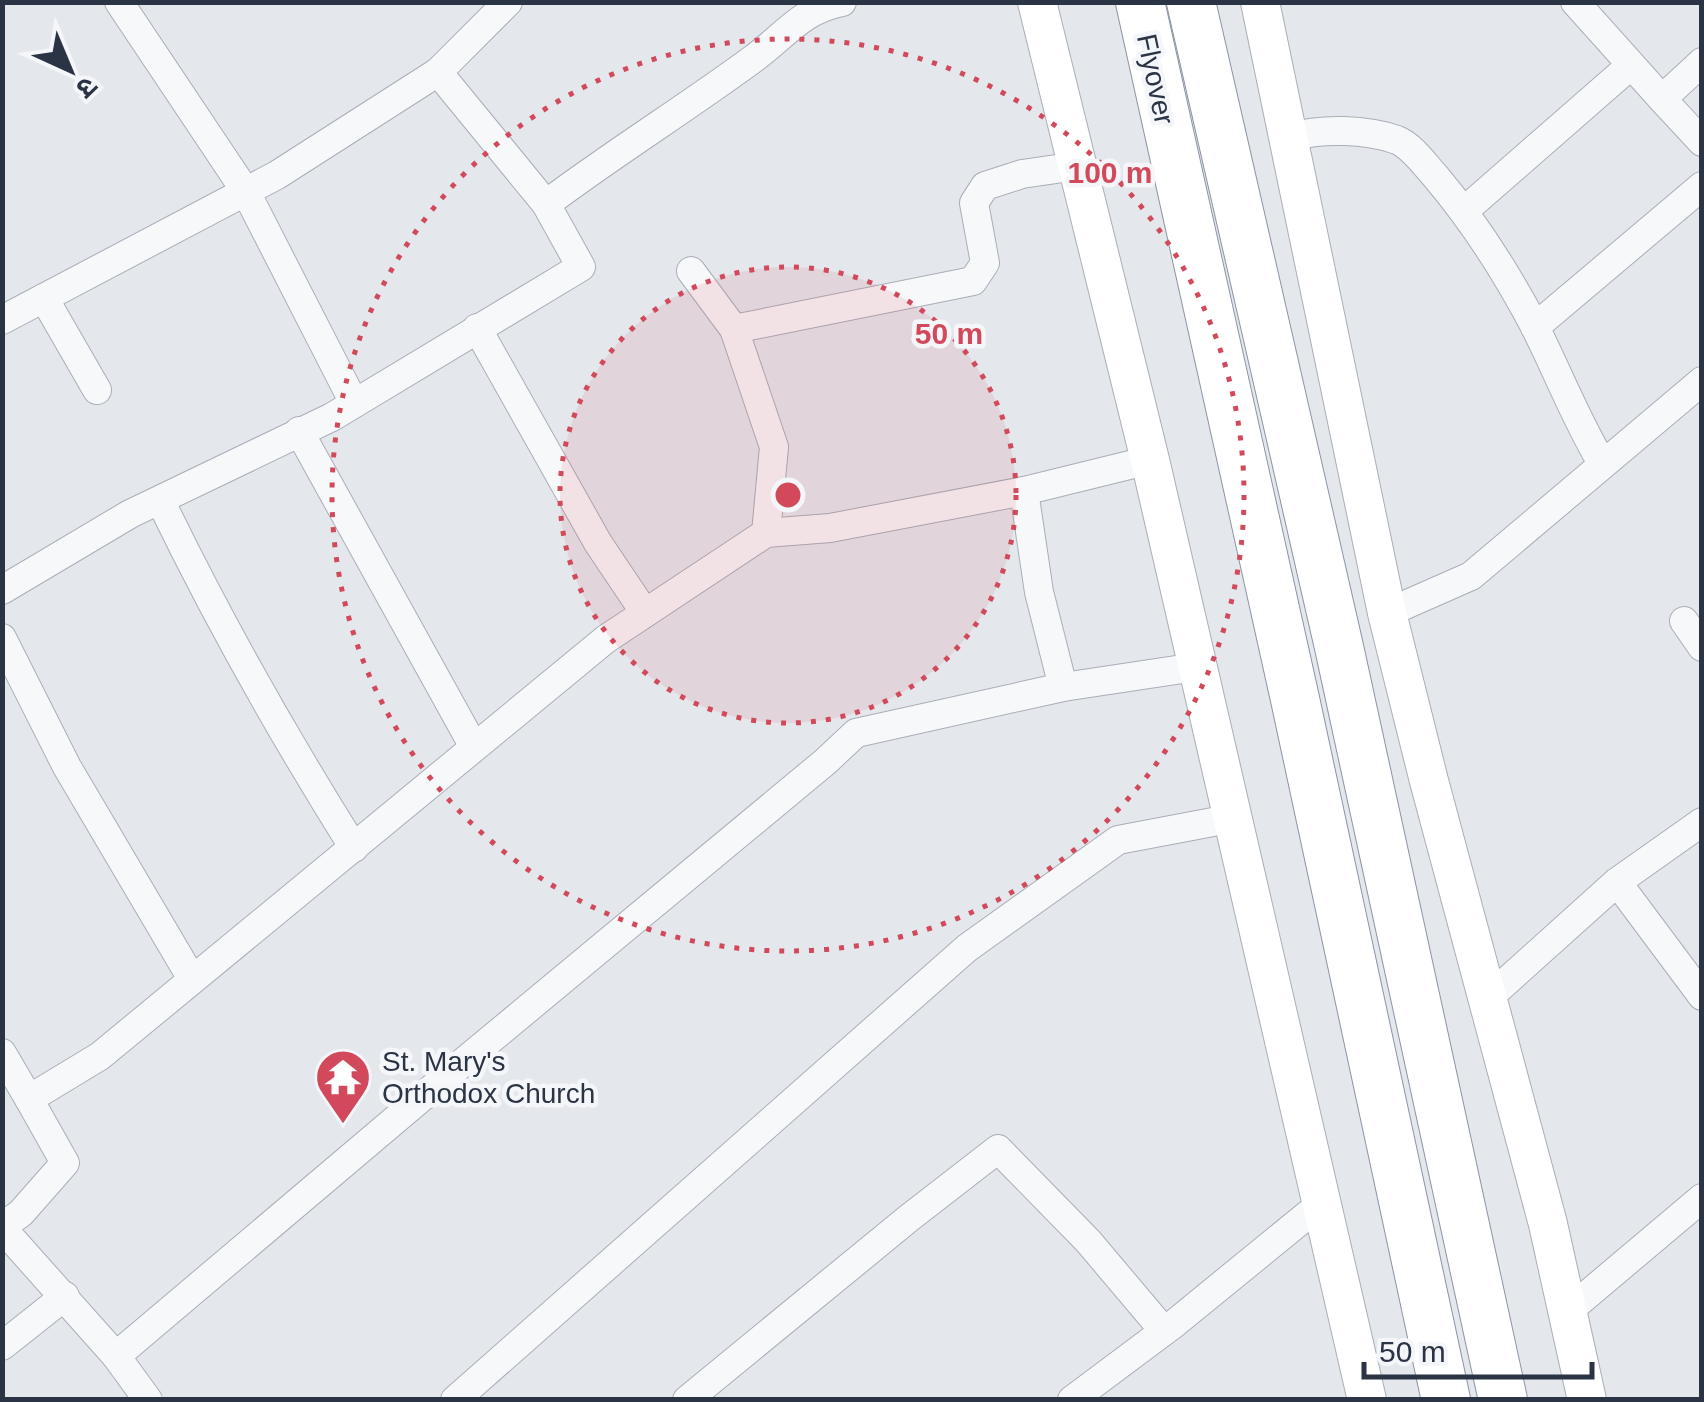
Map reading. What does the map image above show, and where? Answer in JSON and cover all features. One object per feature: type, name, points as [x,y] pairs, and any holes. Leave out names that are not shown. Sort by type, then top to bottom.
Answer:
[{"type":"highway","name":"Flyover","points":[[1140,2],[1296,700],[1446,1400]]},
{"type":"highway","name":"Flyover","points":[[1191,2],[1335,627],[1503,1400]]},
{"type":"main road","points":[[1037,2],[1150,460],[1367,1400]]},
{"type":"main road","points":[[1260,2],[1387,612],[1548,1224],[1586,1400]]},
{"type":"street","points":[[119,2],[246,192],[354,402]]},
{"type":"street","points":[[2,320],[246,192],[438,72],[508,2]]},
{"type":"street","points":[[546,204],[754,58],[816,7],[842,2]]},
{"type":"street","points":[[1575,2],[1702,142]]},
{"type":"street","points":[[1662,99],[1702,62]]},
{"type":"street","points":[[1464,211],[1630,66]]},
{"type":"street","points":[[2,590],[130,514],[161,502],[354,402],[582,268],[546,204],[438,72]]},
{"type":"street","points":[[1291,137],[1308,132],[1368,134],[1400,141],[1464,211],[1535,326],[1569,402],[1602,462]]},
{"type":"street","points":[[734,330],[973,281],[986,262],[974,203],[985,186],[1022,174],[1077,166]]},
{"type":"street","points":[[1535,326],[1702,186]]},
{"type":"street","points":[[691,271],[734,330],[774,447],[766,534]]},
{"type":"street","points":[[44,298],[97,390]]},
{"type":"street","points":[[478,328],[598,543],[645,613]]},
{"type":"street","points":[[1387,612],[1471,576],[1702,381]]},
{"type":"street","points":[[299,431],[474,747]]},
{"type":"street","points":[[29,1099],[100,1056],[606,639],[766,534],[830,528],[1024,491],[1150,460]]},
{"type":"street","points":[[1024,491],[1039,592],[1063,687]]},
{"type":"street","points":[[161,502],[216,616],[354,848]]},
{"type":"street","points":[[1684,621],[1702,647]]},
{"type":"street","points":[[2,638],[67,767],[192,979]]},
{"type":"street","points":[[116,1356],[856,733],[1063,687],[1196,667]]},
{"type":"street","points":[[455,1400],[966,948],[1118,840],[1234,818]]},
{"type":"street","points":[[1488,998],[1616,882],[1702,822]]},
{"type":"street","points":[[1616,882],[1702,996]]},
{"type":"street","points":[[2,1053],[65,1163],[2,1228],[116,1356],[148,1400]]},
{"type":"street","points":[[687,1400],[998,1149],[1088,1241],[1164,1331]]},
{"type":"street","points":[[1568,1311],[1702,1198]]},
{"type":"street","points":[[1072,1400],[1322,1203]]},
{"type":"street","points":[[2,1346],[64,1296]]},
{"type":"place","name":"St. Mary's Orthodox Church","points":[[343,1126]]}]
